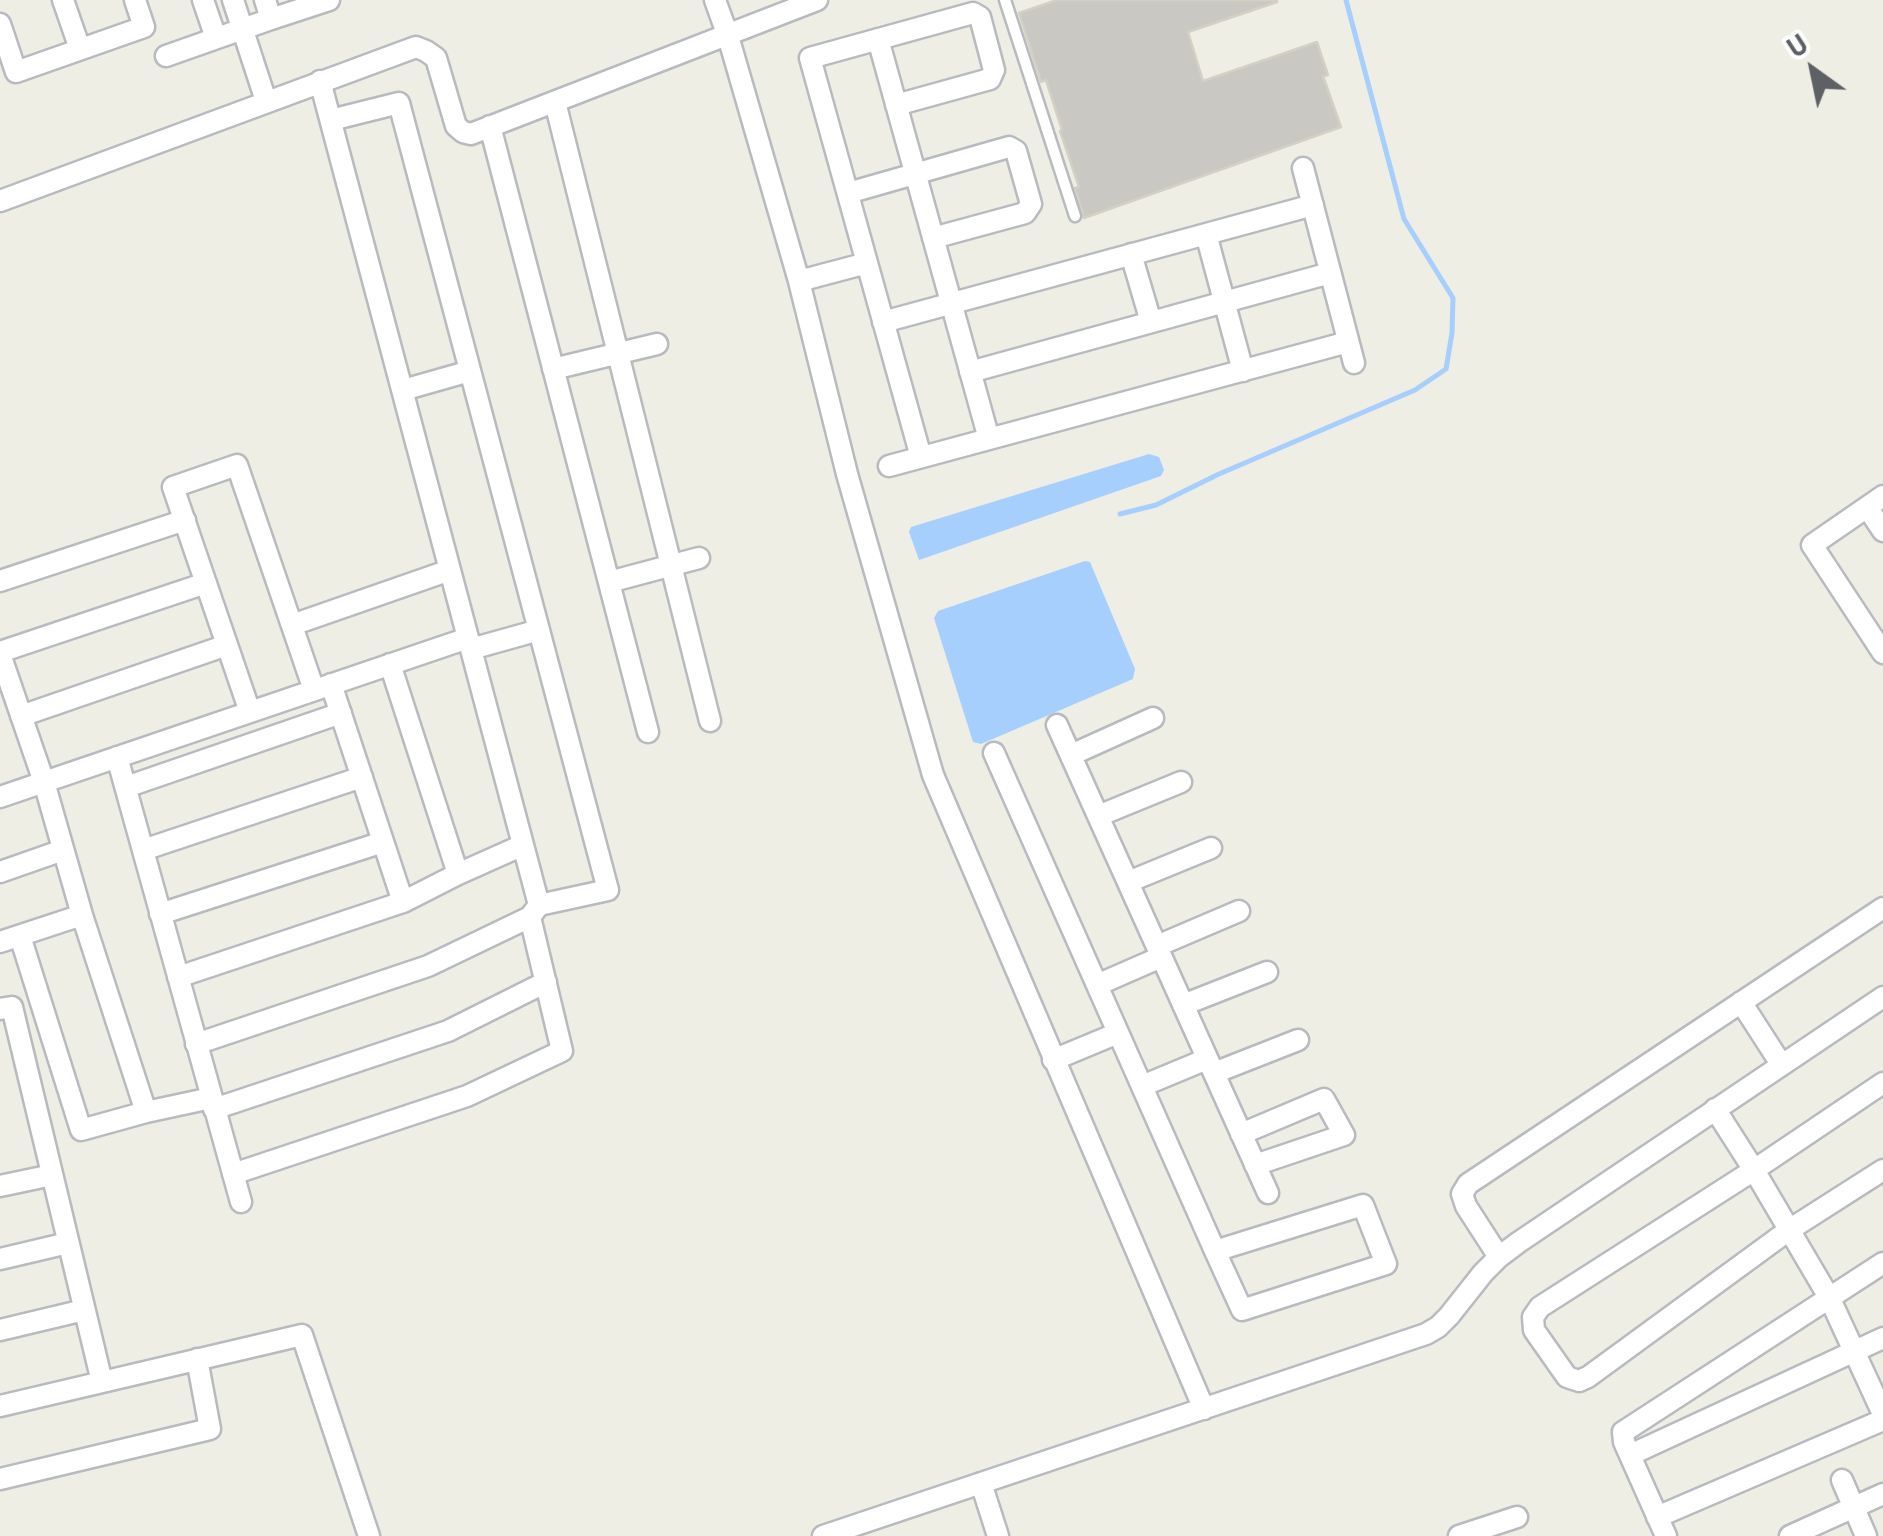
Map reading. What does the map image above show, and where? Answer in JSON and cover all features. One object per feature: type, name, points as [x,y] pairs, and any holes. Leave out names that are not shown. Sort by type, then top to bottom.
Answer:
[{"type":"street","points":[[63,0],[80,49]]},
{"type":"street","points":[[0,24],[16,72],[144,27],[134,0]]},
{"type":"street","points":[[203,0],[216,38]]},
{"type":"street","points":[[232,0],[266,101]]},
{"type":"street","points":[[166,56],[242,28],[268,9],[329,0]]},
{"type":"street","points":[[715,0],[799,281],[847,474],[933,775],[1204,1410]]},
{"type":"street","points":[[0,201],[416,47],[436,58],[459,130],[471,134],[816,0]]},
{"type":"street","points":[[896,105],[990,79],[994,70],[980,17],[973,13],[810,58],[921,457]]},
{"type":"street","points":[[878,39],[988,439]]},
{"type":"street","points":[[233,1174],[467,1096],[562,1051],[523,845],[320,81]]},
{"type":"street","points":[[555,102],[710,721]]},
{"type":"street","points":[[196,1044],[428,966],[534,911],[608,890],[398,103],[331,120]]},
{"type":"street","points":[[490,126],[648,732]]},
{"type":"street","points":[[848,192],[1009,146],[1016,151],[1031,204],[1025,213],[933,238]]},
{"type":"street","points":[[890,466],[1243,371],[1351,353],[1303,168]]},
{"type":"street","points":[[883,322],[1312,205]]},
{"type":"street","points":[[1206,234],[1243,371]]},
{"type":"street","points":[[1131,254],[1151,322]]},
{"type":"street","points":[[799,281],[867,263]]},
{"type":"street","points":[[970,372],[1330,273]]},
{"type":"street","points":[[554,369],[657,344]]},
{"type":"street","points":[[403,390],[470,371]]},
{"type":"street","points":[[250,712],[173,487],[237,465],[292,625],[323,687],[341,712],[403,902]]},
{"type":"street","points":[[1883,532],[1875,502],[1812,545],[1883,653]]},
{"type":"street","points":[[0,582],[185,520]]},
{"type":"street","points":[[608,582],[700,558]]},
{"type":"street","points":[[292,625],[450,570]]},
{"type":"street","points":[[146,1112],[0,653],[206,583]]},
{"type":"street","points":[[0,797],[390,664],[539,630]]},
{"type":"street","points":[[21,716],[227,645]]},
{"type":"street","points":[[390,664],[458,874]]},
{"type":"street","points":[[126,787],[341,712]]},
{"type":"street","points":[[1070,755],[1152,718]]},
{"type":"street","points":[[1058,725],[1268,1193]]},
{"type":"street","points":[[994,753],[1215,1251],[1242,1310],[1386,1264],[1363,1205],[1215,1251]]},
{"type":"street","points":[[117,757],[241,1202]]},
{"type":"street","points":[[143,850],[362,777]]},
{"type":"street","points":[[1098,816],[1181,782]]},
{"type":"street","points":[[160,914],[383,842]]},
{"type":"street","points":[[178,978],[403,902],[523,845]]},
{"type":"street","points":[[1128,882],[1211,848]]},
{"type":"street","points":[[0,872],[64,850]]},
{"type":"street","points":[[1498,1257],[1466,1206],[1462,1194],[1468,1184],[1883,908]]},
{"type":"street","points":[[1097,985],[1239,911]]},
{"type":"street","points":[[82,914],[10,939],[80,1130],[146,1112],[212,1104],[448,1031],[546,982]]},
{"type":"street","points":[[1183,1005],[1267,972]]},
{"type":"street","points":[[823,1536],[1426,1334],[1450,1316],[1498,1257],[1883,997]]},
{"type":"street","points":[[1741,1002],[1781,1064]]},
{"type":"street","points":[[0,1010],[12,1007],[102,1382]]},
{"type":"street","points":[[1053,1060],[1118,1033]]},
{"type":"street","points":[[1142,1086],[1298,1040]]},
{"type":"street","points":[[1883,1083],[1540,1307],[1533,1317],[1534,1330],[1566,1378],[1580,1381],[1789,1230],[1883,1170]]},
{"type":"street","points":[[1241,1134],[1324,1099],[1344,1134],[1255,1165]]},
{"type":"street","points":[[1715,1109],[1830,1299],[1883,1417],[1661,1526],[1622,1436],[1630,1427],[1830,1299],[1883,1264]]},
{"type":"street","points":[[0,1186],[52,1174]]},
{"type":"street","points":[[0,1258],[68,1243]]},
{"type":"street","points":[[0,1330],[84,1310]]},
{"type":"street","points":[[0,1406],[302,1335],[369,1536]]},
{"type":"street","points":[[1630,1456],[1883,1338]]},
{"type":"street","points":[[0,1479],[210,1429],[196,1360]]},
{"type":"street","points":[[1842,1480],[1866,1536]]},
{"type":"street","points":[[981,1484],[998,1536]]},
{"type":"street","points":[[1790,1536],[1883,1494]]},
{"type":"street","points":[[1459,1536],[1517,1517]]},
{"type":"lane","points":[[1005,0],[1075,216]]},
{"type":"water","points":[[1149,454],[1159,457],[1164,470],[1161,476],[919,560],[909,532],[911,527]]},
{"type":"water","points":[[1090,562],[1135,669],[1133,679],[981,744],[973,742],[934,618],[938,611]]},
{"type":"building","points":[[1057,0],[1277,0],[1188,32],[1203,81],[1317,42],[1328,75],[1323,76],[1341,127],[1084,218],[1062,130],[1046,80],[1041,82],[1019,13]]},
{"type":"waterway","points":[[1120,514],[1156,505],[1415,390],[1446,369],[1453,298],[1404,219],[1346,0]]}]
